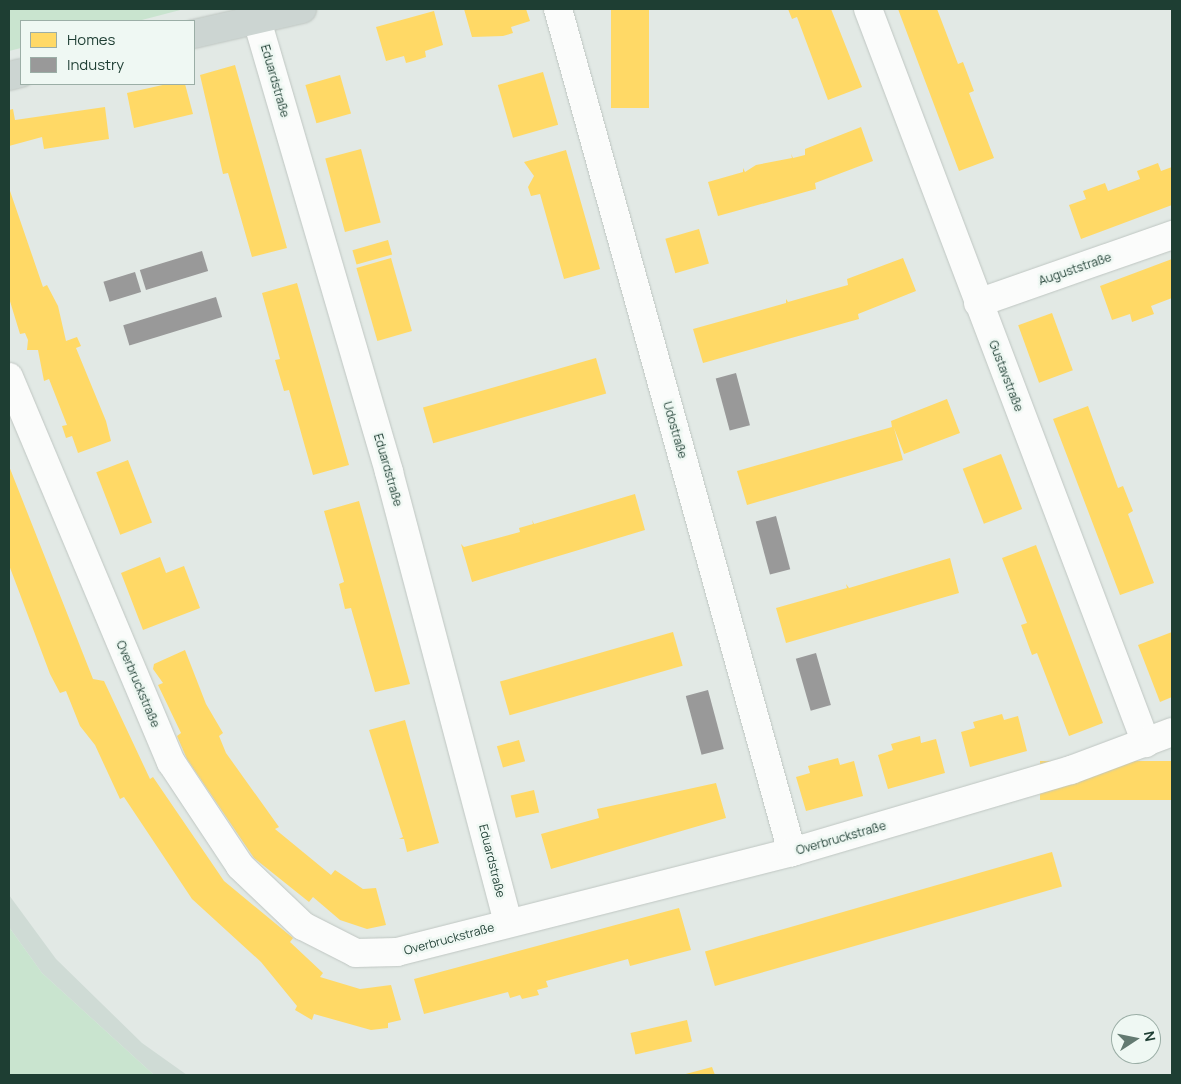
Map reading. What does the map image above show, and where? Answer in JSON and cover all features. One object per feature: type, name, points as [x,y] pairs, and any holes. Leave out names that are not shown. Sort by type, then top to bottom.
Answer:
[{"type":"main road","points":[[195,34],[302,9]]},
{"type":"street","name":"Udostraße","points":[[558,9],[792,852]]},
{"type":"street","name":"Gustavstraße","points":[[868,9],[1146,743]]},
{"type":"street","name":"Eduardstraße","points":[[257,20],[389,472],[508,923]]},
{"type":"street","name":"Auguststraße","points":[[978,303],[1172,235]]},
{"type":"street","name":"Overbruckstraße","points":[[9,378],[171,762],[240,866],[303,926],[356,953],[396,952],[792,852],[1071,770],[1172,732]]},
{"type":"shaded area","points":[[9,895],[56,959],[142,1043],[187,1075],[154,1075],[42,973],[9,927]]},
{"type":"green space","points":[[9,9],[184,9],[142,20],[20,20],[20,48],[9,51]]},
{"type":"green space","points":[[9,927],[42,973],[154,1075],[9,1075]]},
{"type":"building: Homes","points":[[464,9],[526,9],[530,21],[511,27],[513,33],[503,36],[472,37]]},
{"type":"building: Homes","points":[[611,9],[649,9],[649,108],[611,108]]},
{"type":"building: Homes","points":[[788,9],[831,9],[862,87],[828,100],[797,17],[792,19]]},
{"type":"building: Homes","points":[[898,9],[937,9],[958,64],[963,62],[974,91],[969,93],[994,158],[959,171]]},
{"type":"building: Homes","points":[[434,11],[443,45],[425,51],[426,57],[417,60],[406,63],[404,56],[386,61],[376,27]]},
{"type":"building: Homes","points":[[235,65],[287,248],[252,257],[228,173],[223,174],[200,75]]},
{"type":"building: Homes","points":[[543,72],[558,125],[513,138],[498,85]]},
{"type":"building: Homes","points":[[340,75],[351,113],[316,123],[305,85]]},
{"type":"building: Homes","points":[[163,85],[185,85],[193,114],[134,128],[127,93]]},
{"type":"building: Homes","points":[[105,107],[109,139],[44,149],[42,137],[9,146],[9,110],[13,109],[15,120]]},
{"type":"building: Homes","points":[[861,127],[873,161],[815,183],[816,189],[718,216],[708,182],[743,172],[743,168],[745,172],[756,165],[792,158],[791,154],[793,158],[805,155],[805,149]]},
{"type":"building: Homes","points":[[361,149],[381,222],[345,232],[325,159]]},
{"type":"building: Homes","points":[[566,150],[600,269],[564,279],[540,194],[531,196],[528,187],[534,176],[524,162]]},
{"type":"building: Homes","points":[[1158,163],[1161,171],[1172,167],[1172,205],[1081,239],[1069,205],[1086,199],[1083,191],[1105,183],[1108,191],[1140,179],[1137,171]]},
{"type":"building: Homes","points":[[9,188],[43,287],[47,285],[58,306],[66,341],[77,337],[81,346],[76,348],[106,421],[111,441],[78,453],[72,436],[66,438],[62,426],[67,425],[49,379],[44,381],[38,350],[27,350],[28,340],[25,333],[20,334],[9,298]]},
{"type":"building: Homes","points":[[699,229],[709,264],[675,273],[665,239]]},
{"type":"building: Homes","points":[[388,240],[392,254],[357,265],[352,250]]},
{"type":"building: Homes","points":[[391,258],[412,331],[377,341],[356,268]]},
{"type":"building: Homes","points":[[903,258],[916,291],[858,314],[859,319],[703,363],[693,329],[786,303],[786,299],[788,302],[848,285],[847,279]]},
{"type":"building: Homes","points":[[1172,259],[1172,298],[1151,306],[1154,314],[1132,322],[1130,314],[1112,320],[1100,286]]},
{"type":"building: Homes","points":[[297,283],[349,465],[313,475],[289,390],[284,391],[275,360],[280,359],[262,293]]},
{"type":"building: Homes","points":[[1052,313],[1073,370],[1039,383],[1018,325]]},
{"type":"building: Homes","points":[[596,358],[606,394],[433,443],[423,408]]},
{"type":"building: Homes","points":[[947,399],[960,433],[904,454],[894,428],[903,460],[747,505],[737,471],[892,427],[891,421]]},
{"type":"building: Homes","points":[[1088,406],[1118,488],[1123,486],[1133,511],[1128,514],[1154,583],[1120,595],[1053,419]]},
{"type":"building: Homes","points":[[1001,454],[1022,509],[984,524],[963,469]]},
{"type":"building: Homes","points":[[128,460],[152,523],[120,535],[96,472]]},
{"type":"building: Homes","points":[[9,466],[93,679],[104,681],[150,779],[153,777],[224,881],[293,938],[290,942],[323,973],[320,977],[360,989],[391,985],[401,1020],[388,1023],[388,1028],[371,1030],[314,1014],[312,1020],[295,1010],[297,1006],[261,962],[192,899],[124,797],[120,799],[95,745],[80,726],[66,691],[60,693],[50,674],[9,565]]},
{"type":"building: Homes","points":[[635,494],[645,530],[472,582],[461,544],[464,547],[520,532],[519,528],[533,524],[532,520],[534,524]]},
{"type":"building: Homes","points":[[359,501],[410,684],[375,692],[351,608],[345,609],[339,584],[344,582],[324,511]]},
{"type":"building: Homes","points":[[1036,545],[1103,723],[1069,736],[1037,653],[1032,655],[1021,625],[1027,623],[1002,558]]},
{"type":"building: Homes","points":[[160,557],[166,573],[184,566],[200,608],[143,630],[121,573]]},
{"type":"building: Homes","points":[[950,558],[959,593],[786,643],[776,608],[847,588],[846,584],[849,588]]},
{"type":"building: Homes","points":[[673,632],[683,666],[510,715],[500,682]]},
{"type":"building: Homes","points":[[1172,632],[1172,697],[1160,702],[1138,645]]},
{"type":"building: Homes","points":[[185,650],[206,704],[223,733],[219,736],[226,753],[279,827],[275,829],[331,875],[335,870],[363,889],[376,888],[386,925],[367,929],[340,920],[313,897],[309,902],[254,858],[187,759],[177,736],[181,733],[158,685],[163,683],[153,669],[154,664]]},
{"type":"building: Homes","points":[[1002,714],[1004,720],[1018,716],[1027,751],[970,767],[961,732],[975,728],[973,722]]},
{"type":"building: Homes","points":[[405,720],[439,843],[407,852],[404,839],[399,839],[403,837],[369,730]]},
{"type":"building: Homes","points":[[920,736],[921,743],[936,739],[945,773],[888,789],[878,755],[893,750],[891,744]]},
{"type":"building: Homes","points":[[519,740],[525,761],[503,767],[497,746]]},
{"type":"building: Homes","points":[[838,758],[840,765],[854,761],[863,796],[806,811],[796,777],[810,773],[808,766]]},
{"type":"building: Homes","points":[[1040,761],[1172,761],[1172,800],[1040,800]]},
{"type":"building: Homes","points":[[716,783],[726,818],[551,869],[541,834],[599,818],[597,809]]},
{"type":"building: Homes","points":[[534,790],[539,812],[516,818],[511,795]]},
{"type":"building: Homes","points":[[1052,852],[1062,887],[715,986],[705,952]]},
{"type":"building: Homes","points":[[679,908],[691,950],[630,966],[628,959],[546,981],[548,987],[537,990],[539,995],[522,999],[520,995],[510,998],[508,992],[424,1014],[414,979]]},
{"type":"building: Homes","points":[[687,1020],[692,1041],[635,1054],[630,1033]]},
{"type":"building: Homes","points":[[712,1067],[715,1075],[682,1075]]},
{"type":"building: Industry","points":[[202,251],[208,271],[146,290],[140,270]]},
{"type":"building: Industry","points":[[135,272],[141,292],[110,302],[103,282]]},
{"type":"building: Industry","points":[[216,297],[222,317],[129,345],[123,325]]},
{"type":"building: Industry","points":[[736,373],[750,425],[730,431],[716,378]]},
{"type":"building: Industry","points":[[776,516],[790,569],[770,575],[756,521]]},
{"type":"building: Industry","points":[[816,653],[831,705],[811,711],[796,659]]},
{"type":"building: Industry","points":[[708,690],[724,749],[702,755],[686,696]]}]
